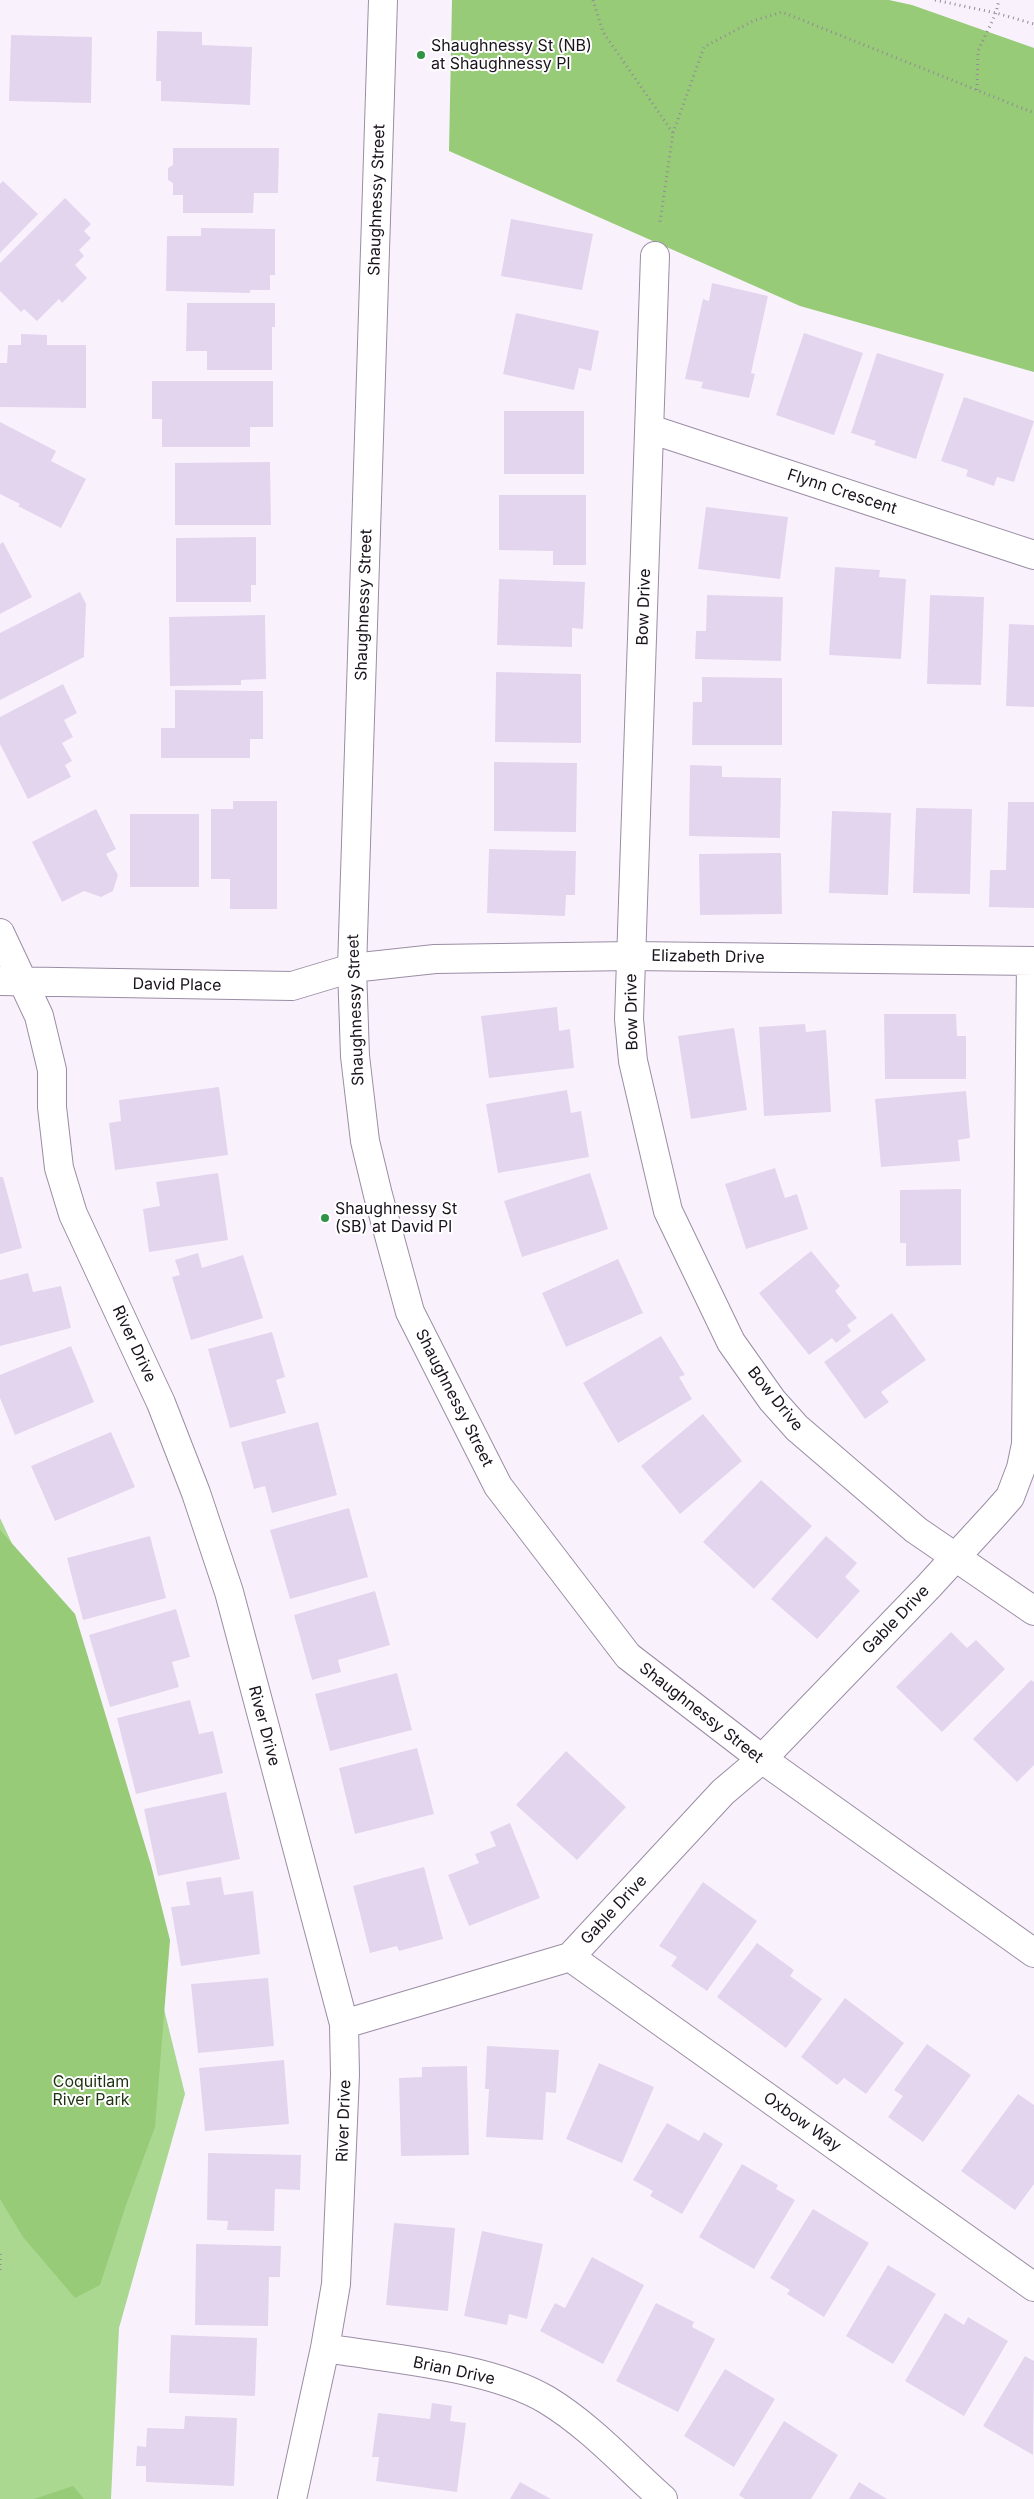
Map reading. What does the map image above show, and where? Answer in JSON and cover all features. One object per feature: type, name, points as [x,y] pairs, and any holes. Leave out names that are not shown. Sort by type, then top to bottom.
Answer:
[{"type":"street","name":"Shaughnessy Street","points":[[383,0],[352,968],[354,1056],[365,1141],[410,1312],[498,1486],[628,1656],[762,1759],[1034,1953]]},
{"type":"street","name":"Bow Drive","points":[[655,256],[629,1019],[633,1061],[668,1211],[731,1342],[772,1400],[796,1428],[916,1530],[1034,1611]]},
{"type":"street","name":"Flynn Crescent","points":[[650,429],[1034,555]]},
{"type":"street","name":"River Drive","points":[[0,933],[12,981],[39,1016],[52,1070],[52,1107],[59,1168],[73,1214],[161,1403],[208,1529],[229,1592],[344,2024],[345,2095],[336,2284],[325,2348],[292,2499]]},
{"type":"street","name":"Elizabeth Drive","points":[[352,968],[435,959],[631,956],[1033,961]]},
{"type":"street","name":"Gable Drive","points":[[344,2024],[570,1957],[723,1792],[762,1759],[1010,1497],[1026,1444],[1033,961]]},
{"type":"street","name":"David Place","points":[[12,981],[292,986],[352,968]]},
{"type":"street","name":"Oxbow Way","points":[[570,1957],[1034,2287]]},
{"type":"street","name":"Brian Drive","points":[[325,2348],[488,2376],[536,2395],[568,2414],[663,2499]]},
{"type":"path","points":[[593,0],[603,32],[673,133]]},
{"type":"path","points":[[935,0],[996,13],[1034,24]]},
{"type":"path","points":[[977,90],[978,52],[996,13],[999,0]]},
{"type":"path","points":[[655,256],[673,133],[704,47],[753,21],[782,12],[1034,113]]},
{"type":"path","points":[[0,2254],[0,2274]]},
{"type":"green space","points":[[452,0],[889,0],[912,5],[1034,48],[1034,372],[800,306],[449,151]]},
{"type":"green space","name":"Coquitlam River Park","points":[[0,1518],[90,1710],[185,2094],[119,2328],[111,2499],[0,2499]]},
{"type":"green space","name":"Coquitlam River Park","points":[[0,1530],[75,1614],[151,1865],[170,1940],[155,2127],[126,2205],[100,2285],[75,2298],[23,2237],[0,2199]]},
{"type":"green space","points":[[73,2486],[84,2499],[34,2499]]},
{"type":"building","points":[[157,31],[202,32],[202,45],[252,47],[250,105],[161,101],[161,81],[156,81]]},
{"type":"building","points":[[11,35],[92,37],[91,103],[9,101]]},
{"type":"building","points":[[173,148],[279,148],[278,193],[254,193],[253,213],[183,213],[183,195],[173,195],[173,183],[168,180],[168,168],[173,165]]},
{"type":"building","points":[[3,181],[38,214],[0,253],[0,184]]},
{"type":"building","points":[[65,198],[91,224],[84,231],[91,238],[79,250],[84,256],[75,265],[87,278],[62,303],[59,299],[37,321],[24,309],[21,312],[0,291],[0,263]]},
{"type":"building","points":[[511,219],[593,234],[582,290],[501,276]]},
{"type":"building","points":[[201,228],[275,229],[275,275],[270,275],[270,290],[250,290],[250,293],[166,291],[167,236],[201,236]]},
{"type":"building","points":[[712,283],[768,296],[751,373],[755,374],[749,398],[701,388],[703,382],[685,379],[703,299],[709,301]]},
{"type":"building","points":[[187,303],[275,303],[275,327],[272,327],[272,370],[207,370],[207,351],[186,351]]},
{"type":"building","points":[[516,313],[599,331],[591,371],[579,368],[574,390],[503,374]]},
{"type":"building","points":[[804,333],[863,353],[834,435],[776,415]]},
{"type":"building","points":[[21,334],[47,335],[47,345],[86,345],[86,408],[0,407],[0,363],[7,363],[8,345],[21,345]]},
{"type":"building","points":[[877,353],[944,374],[916,459],[874,445],[876,441],[851,433]]},
{"type":"building","points":[[152,381],[273,381],[273,427],[250,427],[250,447],[162,447],[162,419],[152,419]]},
{"type":"building","points":[[964,397],[1034,421],[1014,482],[997,477],[994,486],[966,476],[968,470],[941,461]]},
{"type":"building","points":[[504,411],[584,411],[584,474],[504,474]]},
{"type":"building","points":[[0,422],[56,451],[51,461],[86,479],[61,528],[18,506],[20,504],[0,494]]},
{"type":"building","points":[[270,462],[271,525],[175,525],[175,463]]},
{"type":"building","points":[[499,495],[586,495],[586,565],[553,565],[553,551],[499,550]]},
{"type":"building","points":[[706,507],[788,517],[780,579],[698,569]]},
{"type":"building","points":[[256,537],[256,585],[251,585],[251,602],[176,602],[176,538]]},
{"type":"building","points":[[3,542],[32,597],[0,614],[0,544]]},
{"type":"building","points":[[835,567],[880,570],[879,577],[906,579],[901,659],[829,655]]},
{"type":"building","points":[[499,579],[585,582],[583,629],[572,628],[572,647],[497,645]]},
{"type":"building","points":[[80,592],[86,604],[84,657],[0,700],[0,633]]},
{"type":"building","points":[[707,595],[783,597],[781,661],[695,659],[696,631],[706,631]]},
{"type":"building","points":[[930,595],[984,597],[981,685],[927,684]]},
{"type":"building","points":[[265,615],[266,679],[241,680],[241,685],[170,686],[169,617]]},
{"type":"building","points":[[1009,624],[1034,625],[1034,707],[1006,706]]},
{"type":"building","points":[[496,672],[581,674],[581,743],[495,742]]},
{"type":"building","points":[[702,677],[782,678],[782,745],[692,745],[693,702],[702,702]]},
{"type":"building","points":[[63,684],[77,713],[64,720],[73,737],[62,743],[72,761],[65,765],[71,777],[28,799],[0,744],[0,717]]},
{"type":"building","points":[[175,690],[263,691],[263,739],[250,739],[250,758],[161,758],[161,728],[175,728]]},
{"type":"building","points":[[494,762],[577,763],[576,832],[494,831]]},
{"type":"building","points":[[690,765],[722,766],[722,777],[781,778],[780,838],[689,836]]},
{"type":"building","points":[[233,801],[277,801],[277,909],[230,909],[230,879],[211,879],[211,809],[233,809]]},
{"type":"building","points":[[1008,802],[1034,802],[1034,908],[989,907],[990,870],[1006,870]]},
{"type":"building","points":[[916,808],[972,809],[970,894],[913,893]]},
{"type":"building","points":[[96,809],[116,849],[106,854],[118,875],[113,891],[101,897],[84,891],[62,902],[32,842]]},
{"type":"building","points":[[832,811],[891,813],[888,895],[829,893]]},
{"type":"building","points":[[130,814],[199,814],[199,887],[130,887]]},
{"type":"building","points":[[489,849],[576,851],[575,895],[566,895],[565,916],[487,913]]},
{"type":"building","points":[[781,853],[782,914],[700,915],[699,854]]},
{"type":"building","points":[[557,1007],[559,1031],[570,1029],[574,1068],[489,1078],[481,1016]]},
{"type":"building","points":[[884,1014],[956,1014],[957,1036],[966,1036],[966,1079],[885,1079]]},
{"type":"building","points":[[805,1024],[806,1032],[826,1030],[831,1112],[764,1116],[759,1027]]},
{"type":"building","points":[[734,1028],[747,1110],[691,1119],[678,1036]]},
{"type":"building","points":[[219,1087],[228,1155],[115,1170],[109,1123],[121,1121],[119,1100]]},
{"type":"building","points":[[567,1090],[571,1113],[581,1111],[589,1157],[498,1173],[486,1104]]},
{"type":"building","points":[[966,1091],[970,1138],[958,1140],[960,1161],[881,1167],[875,1099]]},
{"type":"building","points":[[775,1168],[785,1198],[797,1194],[808,1229],[746,1249],[725,1184]]},
{"type":"building","points":[[218,1173],[228,1240],[149,1252],[143,1209],[160,1206],[156,1182]]},
{"type":"building","points":[[590,1173],[608,1229],[522,1257],[504,1201]]},
{"type":"building","points":[[0,1177],[3,1177],[22,1248],[0,1254]]},
{"type":"building","points":[[961,1189],[961,1265],[906,1266],[906,1243],[900,1243],[900,1190]]},
{"type":"building","points":[[811,1251],[840,1286],[835,1291],[857,1318],[847,1325],[851,1331],[836,1343],[832,1338],[809,1355],[759,1293]]},
{"type":"building","points":[[198,1253],[202,1268],[243,1255],[263,1318],[191,1340],[172,1277],[180,1275],[175,1260]]},
{"type":"building","points":[[618,1259],[643,1313],[566,1347],[542,1293]]},
{"type":"building","points":[[28,1273],[33,1292],[61,1286],[71,1328],[0,1346],[0,1280]]},
{"type":"building","points":[[892,1313],[926,1360],[881,1392],[889,1402],[865,1419],[824,1362]]},
{"type":"building","points":[[272,1332],[285,1377],[276,1380],[286,1413],[230,1428],[208,1349]]},
{"type":"building","points":[[661,1336],[685,1375],[679,1377],[692,1399],[618,1443],[583,1383]]},
{"type":"building","points":[[71,1346],[94,1402],[15,1435],[0,1398],[0,1375]]},
{"type":"building","points":[[703,1414],[742,1461],[680,1514],[641,1466]]},
{"type":"building","points":[[318,1422],[337,1495],[272,1513],[265,1486],[254,1489],[241,1442]]},
{"type":"building","points":[[111,1432],[135,1487],[55,1521],[31,1466]]},
{"type":"building","points":[[761,1480],[812,1526],[754,1589],[703,1542]]},
{"type":"building","points":[[349,1508],[368,1577],[290,1599],[270,1530]]},
{"type":"building","points":[[150,1536],[166,1598],[83,1620],[67,1558]]},
{"type":"building","points":[[826,1536],[857,1563],[845,1577],[860,1591],[817,1639],[771,1599]]},
{"type":"building","points":[[375,1591],[390,1645],[338,1660],[341,1672],[312,1680],[294,1615]]},
{"type":"building","points":[[176,1609],[190,1657],[172,1662],[179,1687],[110,1707],[89,1635]]},
{"type":"building","points":[[951,1632],[967,1648],[976,1640],[1005,1669],[942,1732],[896,1687]]},
{"type":"building","points":[[397,1673],[412,1730],[330,1751],[315,1694]]},
{"type":"building","points":[[1031,1680],[1034,1682],[1034,1765],[1017,1782],[973,1739]]},
{"type":"building","points":[[190,1700],[199,1734],[213,1731],[223,1773],[136,1794],[117,1718]]},
{"type":"building","points":[[417,1748],[434,1814],[355,1834],[339,1768]]},
{"type":"building","points":[[566,1751],[626,1807],[577,1860],[516,1805]]},
{"type":"building","points":[[226,1792],[240,1859],[158,1876],[144,1809]]},
{"type":"building","points":[[510,1823],[540,1898],[469,1926],[448,1875],[479,1863],[475,1854],[496,1846],[490,1832]]},
{"type":"building","points":[[424,1867],[443,1939],[399,1951],[397,1946],[370,1953],[353,1886]]},
{"type":"building","points":[[221,1877],[224,1895],[253,1891],[260,1954],[181,1966],[171,1907],[190,1905],[186,1882]]},
{"type":"building","points":[[703,1882],[757,1921],[707,1991],[671,1966],[677,1957],[659,1946]]},
{"type":"building","points":[[757,1943],[794,1970],[790,1976],[822,1999],[786,2048],[717,1997]]},
{"type":"building","points":[[268,1978],[274,2046],[198,2053],[191,1984]]},
{"type":"building","points":[[845,1998],[904,2043],[866,2094],[844,2078],[837,2085],[801,2057]]},
{"type":"building","points":[[927,2044],[971,2075],[923,2142],[888,2117],[903,2096],[894,2090]]},
{"type":"building","points":[[487,2046],[559,2050],[556,2093],[546,2092],[543,2140],[486,2137],[489,2089],[485,2089]]},
{"type":"building","points":[[284,2060],[289,2124],[205,2131],[199,2068]]},
{"type":"building","points":[[599,2063],[654,2087],[622,2163],[566,2139]]},
{"type":"building","points":[[467,2066],[469,2155],[401,2156],[399,2078],[422,2077],[422,2067]]},
{"type":"building","points":[[1018,2094],[1034,2105],[1034,2184],[1015,2210],[961,2171]]},
{"type":"building","points":[[667,2123],[699,2141],[704,2132],[723,2144],[682,2214],[650,2196],[653,2191],[633,2180]]},
{"type":"building","points":[[208,2153],[301,2155],[300,2190],[275,2189],[274,2231],[227,2230],[228,2221],[207,2220]]},
{"type":"building","points":[[742,2164],[778,2185],[776,2189],[795,2200],[754,2269],[699,2237]]},
{"type":"building","points":[[813,2209],[869,2243],[824,2317],[787,2294],[790,2290],[770,2278]]},
{"type":"building","points":[[394,2223],[455,2228],[448,2311],[386,2305]]},
{"type":"building","points":[[482,2231],[543,2244],[527,2319],[509,2314],[507,2325],[464,2316]]},
{"type":"building","points":[[196,2244],[281,2246],[280,2277],[269,2277],[268,2326],[195,2325]]},
{"type":"building","points":[[592,2257],[644,2285],[603,2364],[540,2331],[555,2303],[565,2308]]},
{"type":"building","points":[[888,2265],[936,2294],[893,2364],[846,2336]]},
{"type":"building","points":[[656,2303],[694,2322],[692,2327],[715,2339],[678,2412],[616,2381]]},
{"type":"building","points":[[945,2313],[964,2325],[968,2317],[1008,2341],[964,2416],[905,2381]]},
{"type":"building","points":[[171,2335],[257,2338],[255,2396],[169,2393]]},
{"type":"building","points":[[1025,2356],[1034,2361],[1033,2455],[983,2426]]},
{"type":"building","points":[[725,2369],[775,2399],[734,2467],[684,2436]]},
{"type":"building","points":[[432,2403],[452,2406],[450,2421],[466,2423],[457,2492],[376,2481],[379,2457],[372,2457],[378,2413],[430,2419]]},
{"type":"building","points":[[185,2416],[237,2418],[234,2486],[146,2482],[146,2466],[136,2466],[137,2446],[146,2447],[147,2428],[184,2429]]},
{"type":"building","points":[[784,2421],[838,2455],[811,2499],[745,2499],[739,2495]]},
{"type":"building","points":[[520,2482],[551,2499],[510,2499]]},
{"type":"building","points":[[859,2482],[887,2499],[849,2499]]},
{"type":"place","name":"Shaughnessy St (NB) at Shaughnessy Pl","points":[[421,55]]},
{"type":"place","name":"Shaughnessy St (SB) at David Pl","points":[[325,1218]]}]
